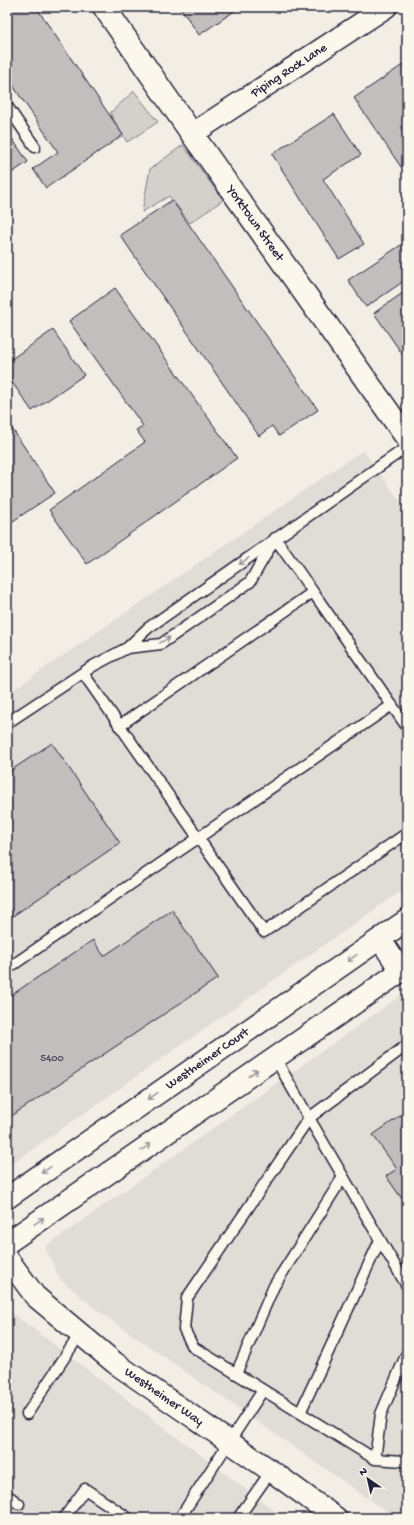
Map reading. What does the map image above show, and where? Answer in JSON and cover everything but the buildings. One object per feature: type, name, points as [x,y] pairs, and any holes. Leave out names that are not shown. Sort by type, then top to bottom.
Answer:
[{"type":"street","name":"Yorktown Street","points":[[104,7],[407,438]]},
{"type":"street","name":"Piping Rock Lane","points":[[192,134],[386,7]]},
{"type":"street","name":"Westheimer Court","points":[[7,1198],[407,920]]},
{"type":"street","points":[[7,1243],[275,1058],[405,973],[380,939]]},
{"type":"street","name":"Westheimer Way","points":[[7,1258],[34,1296],[115,1363],[336,1518]]},
{"type":"lane","points":[[7,106],[35,147]]},
{"type":"lane","points":[[7,723],[83,673],[127,648],[148,628],[407,447]]},
{"type":"lane","points":[[275,538],[407,727]]},
{"type":"lane","points":[[127,648],[161,644],[250,582],[275,538]]},
{"type":"lane","points":[[119,726],[313,592]]},
{"type":"lane","points":[[83,673],[264,932],[407,833]]},
{"type":"lane","points":[[7,969],[392,705]]},
{"type":"lane","points":[[407,1045],[309,1118],[187,1298],[184,1329],[193,1347],[375,1459],[407,1460]]},
{"type":"lane","points":[[275,1058],[407,1286]]},
{"type":"lane","points":[[236,1374],[274,1286],[343,1177]]},
{"type":"lane","points":[[300,1413],[380,1240]]},
{"type":"lane","points":[[27,1414],[80,1334]]},
{"type":"lane","points":[[375,1459],[381,1414],[407,1353]]},
{"type":"lane","points":[[182,1516],[263,1390]]},
{"type":"lane","points":[[238,1518],[271,1471]]},
{"type":"lane","points":[[64,1518],[85,1489],[128,1518]]},
{"type":"lane","points":[[7,1496],[19,1504]]},
{"type":"shaded area","points":[[134,91],[158,122],[127,142],[110,113]]},
{"type":"shaded area","points":[[183,145],[223,200],[190,223],[169,196],[142,212],[150,169]]},
{"type":"shaded area","points":[[363,450],[407,511],[407,887],[7,1167],[7,694]]},
{"type":"shaded area","points":[[407,991],[407,1518],[396,1518],[98,1311],[60,1279],[45,1247]]},
{"type":"shaded area","points":[[7,1309],[284,1518],[7,1518]]}]
